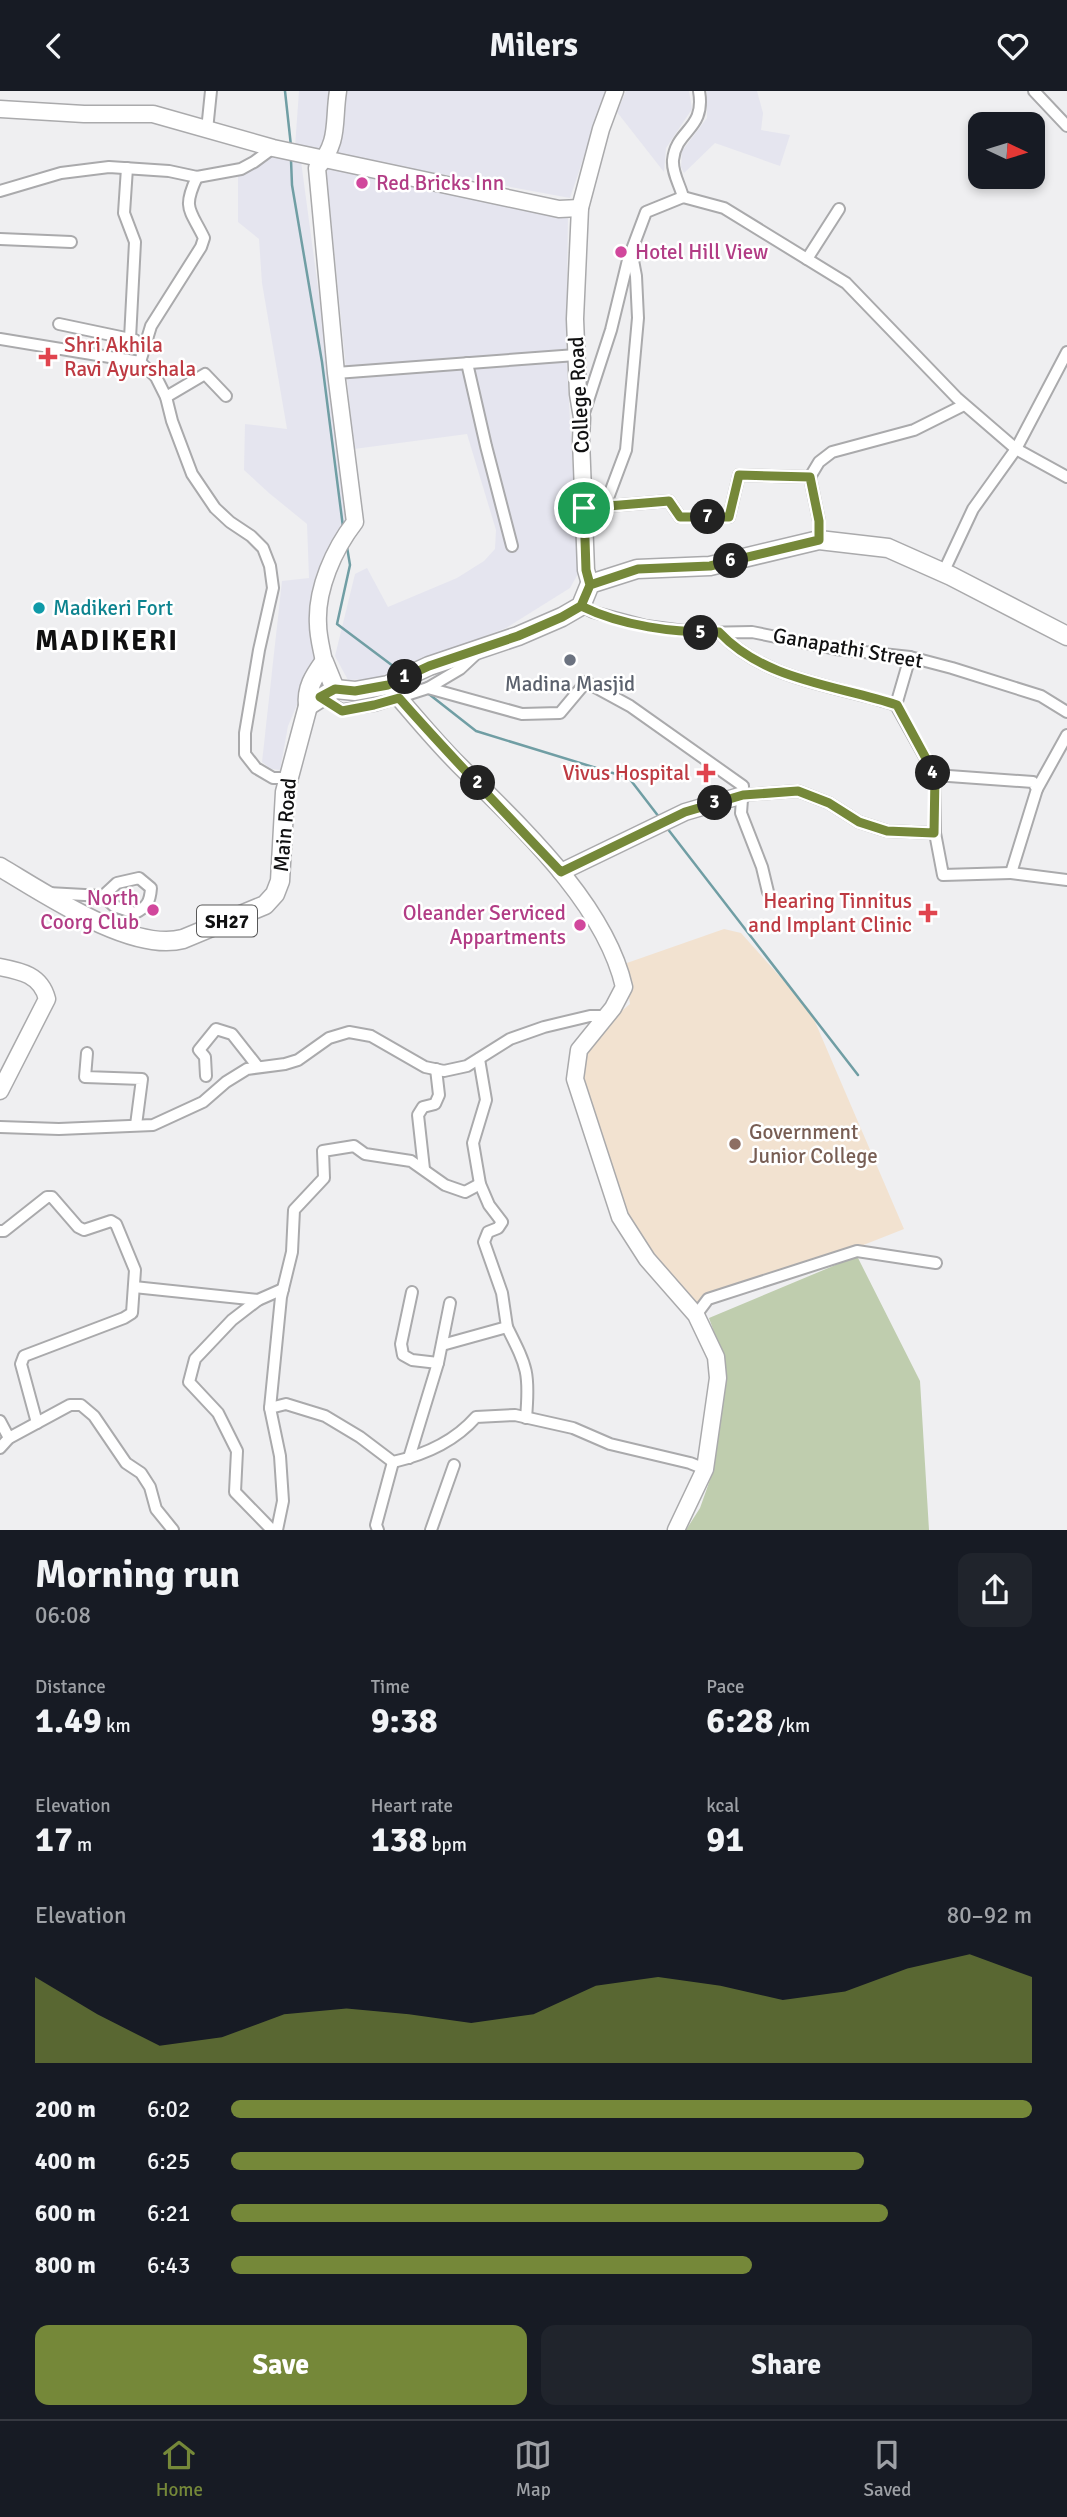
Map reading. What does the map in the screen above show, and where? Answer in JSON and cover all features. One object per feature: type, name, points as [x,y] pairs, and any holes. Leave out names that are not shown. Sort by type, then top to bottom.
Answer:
[{"type":"main road","points":[[324,662],[321,697],[355,691],[393,691],[429,666],[562,617],[581,606],[590,585],[638,569],[710,566],[819,540],[887,548],[943,573],[1067,636]]},
{"type":"main road","name":"SH27","points":[[321,697],[307,697],[311,681],[324,662]]},
{"type":"main road","name":"Main Road","points":[[0,867],[71,908],[127,934],[160,942],[183,939],[252,912],[265,905],[275,894],[280,881],[283,813],[288,778],[321,697]]},
{"type":"street","points":[[207,130],[211,91]]},
{"type":"street","points":[[324,662],[317,623],[324,582],[333,554],[355,522],[336,373],[317,168],[334,140],[338,91]]},
{"type":"street","name":"College Road","points":[[590,585],[586,570],[582,418],[578,394],[575,319],[580,208],[601,129],[615,91]]},
{"type":"street","points":[[683,197],[673,162],[677,146],[698,118],[701,105],[699,91]]},
{"type":"street","points":[[1034,91],[1067,126]]},
{"type":"street","points":[[0,109],[84,114],[153,114],[273,148],[559,209],[580,208]]},
{"type":"street","points":[[0,191],[61,173],[109,167],[169,171],[197,177],[241,169],[273,148]]},
{"type":"street","points":[[127,168],[124,213],[135,242],[130,339]]},
{"type":"street","points":[[140,362],[151,326],[204,238],[187,205],[197,177]]},
{"type":"street","points":[[582,418],[611,330],[631,251],[646,212],[683,197],[724,208],[846,283],[964,405],[1016,449],[1067,477]]},
{"type":"street","points":[[807,259],[839,209]]},
{"type":"street","points":[[0,239],[71,242]]},
{"type":"street","points":[[605,506],[626,450],[636,352],[636,277],[631,251]]},
{"type":"street","points":[[59,324],[145,342]]},
{"type":"street","points":[[0,339],[140,362],[156,377],[166,397],[176,434],[192,474],[215,508],[262,548],[270,566],[273,588],[259,650],[245,733],[245,754],[256,768],[273,778],[288,778]]},
{"type":"street","points":[[0,348],[19,341]]},
{"type":"street","points":[[943,573],[973,509],[1016,449],[1067,352]]},
{"type":"street","points":[[336,373],[576,355]]},
{"type":"street","points":[[467,363],[512,546]]},
{"type":"street","points":[[166,397],[205,374],[226,396]]},
{"type":"street","points":[[819,540],[819,521],[810,477],[819,461],[832,451],[914,430],[964,405]]},
{"type":"street","points":[[584,508],[669,501],[680,517],[729,517],[739,475],[810,477]]},
{"type":"street","name":"Ganapathi Street","points":[[581,606],[646,626],[699,633],[752,632],[836,649],[910,657],[1041,696],[1066,711]]},
{"type":"street","points":[[719,632],[733,647],[764,664],[796,677],[897,705]]},
{"type":"street","points":[[428,688],[460,669],[482,648]]},
{"type":"street","points":[[910,657],[897,705],[935,775],[934,833],[943,875],[1011,873],[1067,880]]},
{"type":"street","points":[[393,691],[428,688],[522,714],[560,713],[586,682],[630,706],[743,786],[741,813],[762,867],[768,892]]},
{"type":"street","points":[[393,691],[561,872],[604,931],[618,962],[624,987],[606,1016],[579,1050],[575,1079],[620,1217],[647,1259],[696,1315],[716,1357],[718,1378],[705,1469],[676,1530]]},
{"type":"street","points":[[1011,873],[1037,789],[1067,735]]},
{"type":"street","points":[[935,775],[1032,782],[1037,789]]},
{"type":"street","points":[[561,872],[685,812],[743,795],[798,791],[829,803],[859,822],[887,831],[934,833]]},
{"type":"street","points":[[45,893],[103,896]]},
{"type":"street","points":[[0,967],[31,975],[44,989],[47,999],[0,1091]]},
{"type":"street","points":[[0,1127],[59,1129],[153,1125],[204,1103],[226,1082],[247,1069],[298,1060],[329,1038],[349,1032],[371,1036],[425,1067],[444,1071],[467,1066],[510,1039],[544,1027],[590,1016],[606,1016]]},
{"type":"street","points":[[206,1076],[205,1057],[199,1049],[216,1030],[232,1034],[258,1067]]},
{"type":"street","points":[[87,1053],[85,1077],[142,1079],[136,1125]]},
{"type":"street","points":[[479,1059],[486,1100],[473,1143],[480,1185],[489,1205],[502,1222],[498,1228],[488,1232],[484,1242],[502,1293],[507,1327],[526,1366],[529,1385],[526,1417]]},
{"type":"street","points":[[424,1169],[418,1115],[423,1107],[435,1104],[439,1095],[436,1069]]},
{"type":"street","points":[[283,1289],[258,1300],[232,1320],[195,1359],[189,1382],[219,1413],[237,1451],[235,1492],[275,1530],[283,1501],[280,1456],[270,1408],[283,1289],[292,1252],[294,1210],[324,1178],[323,1151],[354,1146],[365,1153],[411,1161],[445,1185],[466,1192],[480,1185]]},
{"type":"street","points":[[0,1231],[4,1231],[47,1197],[52,1197],[78,1227],[84,1230],[111,1221],[116,1224],[135,1270],[132,1313],[24,1356],[21,1364],[37,1423]]},
{"type":"street","points":[[696,1315],[708,1299],[857,1251],[936,1263]]},
{"type":"street","points":[[134,1287],[258,1300]]},
{"type":"street","points":[[412,1293],[401,1344],[402,1355],[412,1360],[438,1363]]},
{"type":"street","points":[[409,1458],[438,1363],[450,1303]]},
{"type":"street","points":[[442,1345],[507,1327]]},
{"type":"street","points":[[270,1408],[286,1404],[325,1416],[360,1437],[393,1462]]},
{"type":"street","points":[[0,1448],[9,1438],[37,1423],[71,1405],[81,1405],[93,1416],[126,1463],[141,1473],[150,1487],[156,1509],[173,1530]]},
{"type":"street","points":[[393,1462],[409,1458],[463,1432],[476,1417],[515,1415],[573,1428],[610,1444],[705,1469]]},
{"type":"street","points":[[0,1420],[9,1438]]},
{"type":"street","points":[[378,1530],[376,1525],[393,1462]]},
{"type":"street","points":[[431,1530],[454,1465]]},
{"type":"shaded area","points":[[299,91],[606,91],[570,198],[295,147]]},
{"type":"shaded area","points":[[626,91],[689,91],[692,109],[666,148],[664,172],[617,112]]},
{"type":"shaded area","points":[[707,91],[757,91],[763,113],[761,130],[790,135],[780,166],[715,143],[684,173],[681,167],[682,151],[707,118]]},
{"type":"shaded area","points":[[274,155],[301,161],[349,520],[329,549],[316,660],[288,726],[280,770],[271,769],[262,762],[282,581],[309,578],[307,524],[244,470],[245,424],[287,429],[262,283],[259,239],[238,222],[238,174]]},
{"type":"shaded area","points":[[326,168],[568,215],[566,353],[579,572],[570,588],[506,628],[374,679],[348,680],[335,656],[355,574],[367,568],[388,607],[457,578],[484,561],[495,549],[496,530],[467,434],[354,449]]},
{"type":"shaded area","name":"Government Junior College","points":[[724,929],[741,933],[810,1010],[904,1229],[701,1309],[634,1230],[581,1080],[584,1055],[618,1014],[630,1004],[624,964]]},
{"type":"green space","points":[[857,1256],[920,1381],[929,1530],[686,1530],[700,1508],[711,1477],[723,1357],[709,1318]]},
{"type":"waterway","points":[[285,91],[291,146]]},
{"type":"waterway","points":[[291,160],[292,185],[322,362],[343,527]]},
{"type":"waterway","points":[[347,547],[350,565],[337,624],[401,672]]},
{"type":"waterway","points":[[425,691],[476,731],[629,778],[659,817]]},
{"type":"waterway","points":[[667,828],[858,1075]]},
{"type":"place","name":"Red Bricks Inn","points":[[362,183]]},
{"type":"place","name":"Hotel Hill View","points":[[621,252]]},
{"type":"place","name":"Shri Akhila Ravi Ayurshala","points":[[48,357]]},
{"type":"place","name":"Madikeri Fort","points":[[39,608]]},
{"type":"place","name":"Madina Masjid","points":[[570,660]]},
{"type":"place","name":"Vivus Hospital","points":[[706,773]]},
{"type":"place","name":"North Coorg Club","points":[[153,910]]},
{"type":"place","name":"Hearing Tinnitus and Implant Clinic","points":[[928,913]]},
{"type":"place","name":"Oleander Serviced Appartments","points":[[580,925]]},
{"type":"place","name":"Government Junior College","points":[[735,1144]]},
{"type":"district","name":"MADIKERI","points":[[107,640]]},
{"type":"route","points":[[584,508],[586,570],[590,585],[581,606],[518,636],[429,666],[388,685],[355,691],[335,689],[320,697],[342,711],[399,698],[561,872],[685,812],[743,795],[798,791],[829,803],[859,822],[887,831],[934,833],[935,775],[897,705],[875,697],[806,681],[764,664],[733,647],[719,632],[699,633],[646,626],[581,606],[585,596],[590,585],[638,569],[710,566],[819,540],[819,521],[810,477],[739,475],[729,517],[680,517],[669,501],[584,508]]}]
